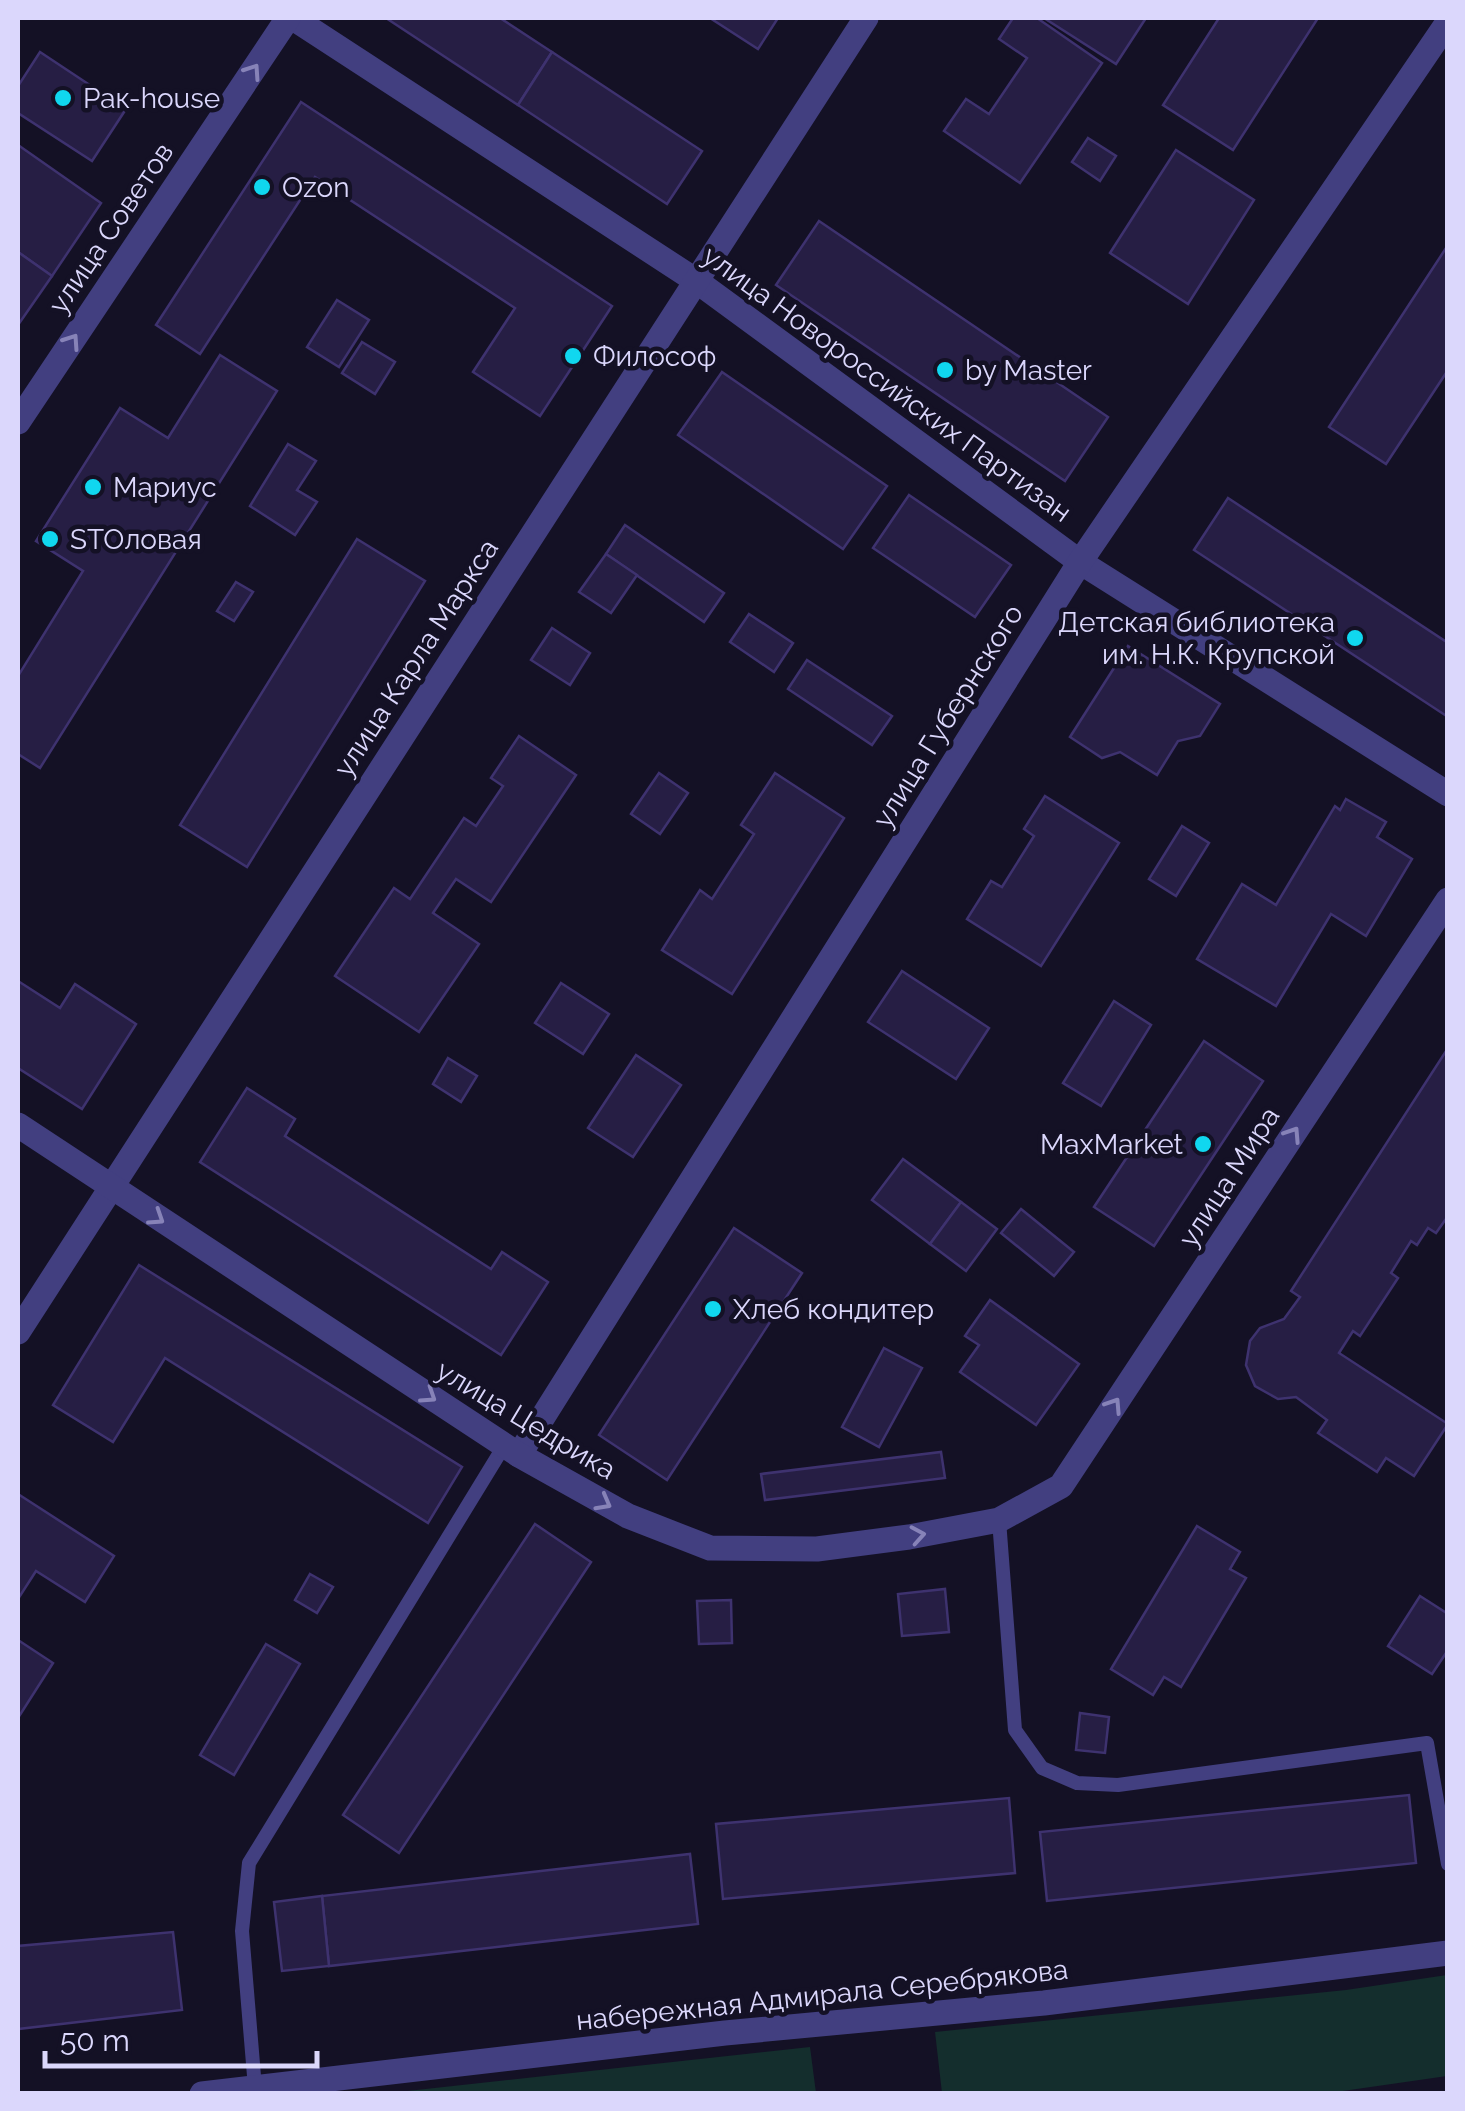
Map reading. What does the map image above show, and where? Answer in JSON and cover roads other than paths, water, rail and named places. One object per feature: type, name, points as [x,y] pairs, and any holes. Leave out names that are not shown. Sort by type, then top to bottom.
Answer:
[{"type":"street","name":"улица Новороссийских Партизан","points":[[291,18],[695,280],[1080,562],[1448,794]]},
{"type":"street","name":"улица Советов","points":[[18,422],[291,18]]},
{"type":"street","name":"улица Карла Маркса","points":[[18,1332],[866,18]]},
{"type":"street","name":"улица Губернского","points":[[511,1451],[1080,562],[1448,22]]},
{"type":"street","name":"улица Мира","points":[[1060,1486],[1448,900]]},
{"type":"street","name":"улица Цедрика","points":[[18,1126],[511,1451],[628,1516],[710,1548],[817,1548],[999,1520],[1060,1486]]},
{"type":"street","name":"набережная Адмирала Серебрякова","points":[[202,2094],[725,2033],[1044,2003],[1448,1954]]},
{"type":"lane","points":[[256,2088],[242,1930],[249,1864],[511,1451]]},
{"type":"lane","points":[[999,1520],[1015,1730],[1042,1768],[1077,1783],[1118,1784],[1427,1744],[1448,1864]]},
{"type":"place","name":"Рак-house","points":[[63,98]]},
{"type":"place","name":"Ozon","points":[[262,187]]},
{"type":"place","name":"Философ","points":[[573,356]]},
{"type":"place","name":"by Master","points":[[945,370]]},
{"type":"place","name":"Мариус","points":[[93,487]]},
{"type":"place","name":"STOловая","points":[[50,539]]},
{"type":"place","name":"Детская библиотека им. Н.К. Крупской","points":[[1355,638]]},
{"type":"place","name":"MaxMarket","points":[[1203,1144]]},
{"type":"place","name":"Хлеб кондитер","points":[[713,1309]]}]
